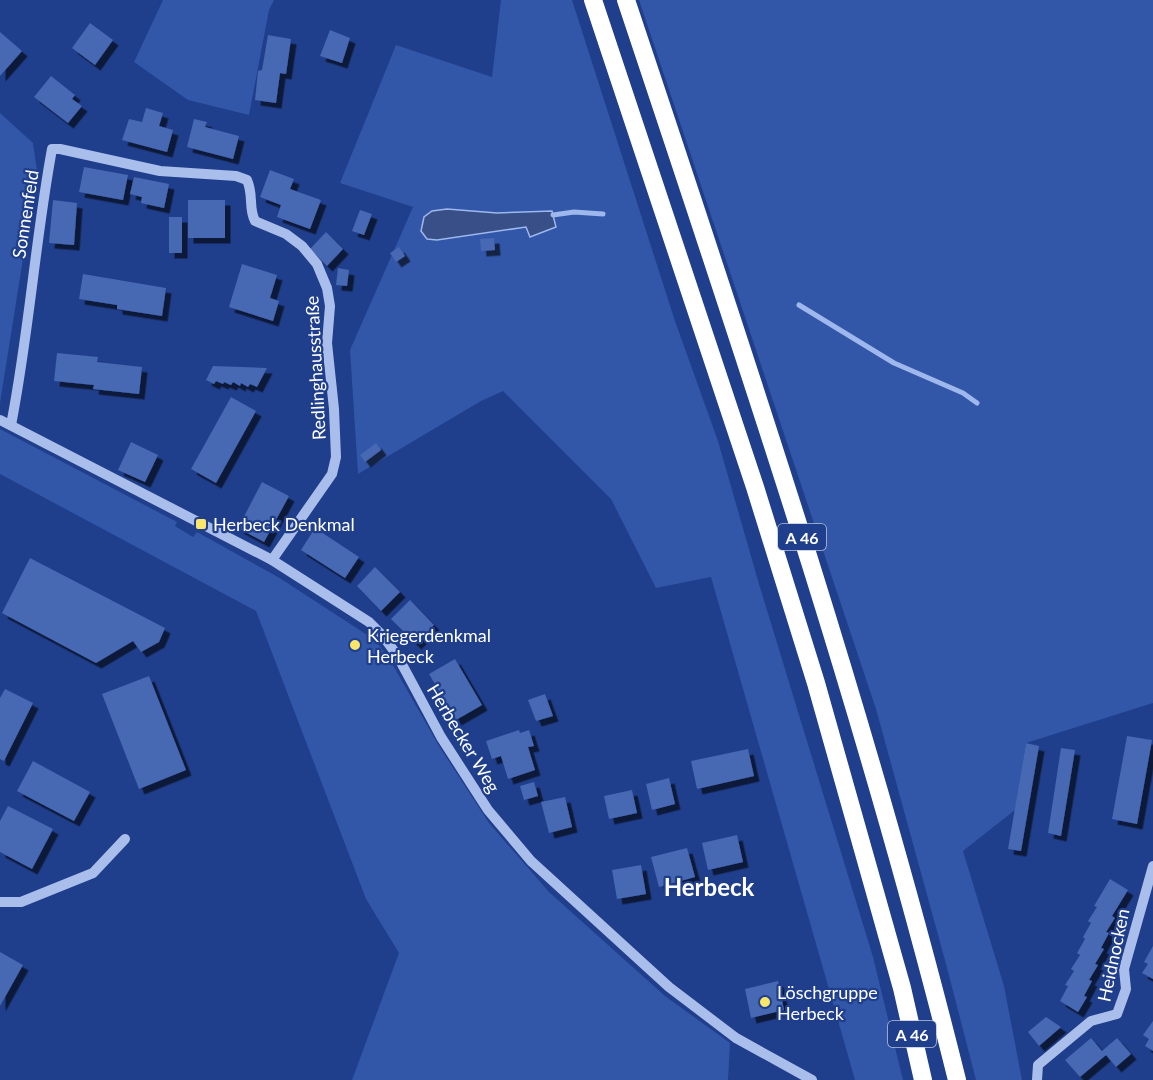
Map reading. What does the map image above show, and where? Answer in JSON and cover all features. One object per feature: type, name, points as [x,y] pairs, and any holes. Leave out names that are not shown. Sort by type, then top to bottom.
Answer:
[{"type":"highway","name":"A 46","points":[[593,0],[755,487],[813,672],[902,988],[922,1080]]},
{"type":"highway","name":"A 46","points":[[626,0],[777,460],[849,689],[905,882],[957,1080]]},
{"type":"street","name":"Sonnenfeld","points":[[10,425],[19,386],[43,199],[52,149]]},
{"type":"street","name":"Redlinghausstraße","points":[[52,149],[160,171],[236,176],[247,180],[253,192],[252,213],[255,221],[286,234],[302,246],[317,264],[327,288],[330,306],[327,343],[336,457],[332,474],[272,560]]},
{"type":"street","name":"Herbecker Weg","points":[[0,420],[272,560],[369,622],[397,655],[441,737],[488,810],[531,861],[669,987],[736,1038],[812,1080]]},
{"type":"street","points":[[0,903],[21,902],[93,873],[125,839]]},
{"type":"street","name":"Heidnocken","points":[[1037,1080],[1038,1065],[1068,1039],[1091,1021],[1117,1014],[1126,988],[1124,969],[1153,866]]},
{"type":"shaded area","points":[[163,0],[274,0],[269,10],[249,115],[188,100],[134,62]]},
{"type":"shaded area","points":[[501,0],[572,0],[675,321],[718,441],[759,584],[873,957],[903,1080],[855,1080],[711,577],[656,588],[611,499],[503,391],[481,401],[358,474],[350,350],[413,207],[340,183],[396,45],[492,77]]},
{"type":"shaded area","points":[[639,0],[1153,0],[1153,703],[1026,743],[1015,810],[963,851],[1004,986],[1022,1080],[976,1080],[876,709]]},
{"type":"shaded area","points":[[0,113],[33,143],[37,171],[0,403]]},
{"type":"shaded area","points":[[447,209],[497,213],[552,211],[556,227],[530,237],[526,227],[437,240],[427,239],[421,231],[424,217],[432,211]]},
{"type":"shaded area","points":[[0,429],[177,522],[175,526],[193,537],[197,532],[278,577],[375,640],[390,660],[439,746],[489,823],[549,892],[665,996],[730,1043],[728,1080],[352,1080],[399,953],[366,899],[256,611],[0,474]]},
{"type":"building","points":[[90,23],[113,40],[95,65],[72,48]]},
{"type":"building","points":[[330,30],[350,38],[342,63],[320,56]]},
{"type":"building","points":[[0,32],[22,51],[0,76]]},
{"type":"building","points":[[268,35],[291,39],[286,74],[280,73],[276,103],[255,100],[258,71],[262,70]]},
{"type":"building","points":[[51,76],[75,95],[72,99],[82,106],[68,123],[34,97]]},
{"type":"building","points":[[146,108],[163,113],[159,126],[173,130],[167,152],[122,140],[129,119],[142,122]]},
{"type":"building","points":[[194,119],[207,122],[205,127],[239,136],[233,159],[187,147]]},
{"type":"building","points":[[84,167],[128,175],[123,200],[79,192]]},
{"type":"building","points":[[270,170],[294,179],[290,189],[321,200],[310,229],[277,217],[281,205],[260,197]]},
{"type":"building","points":[[134,177],[169,184],[164,208],[141,203],[142,197],[130,194]]},
{"type":"building","points":[[53,200],[77,203],[74,245],[49,243]]},
{"type":"building","points":[[188,200],[225,200],[225,238],[188,238]]},
{"type":"building","points":[[360,210],[372,214],[364,235],[352,231]]},
{"type":"building","points":[[169,217],[182,217],[182,253],[169,253]]},
{"type":"building","points":[[326,232],[343,249],[327,266],[310,249]]},
{"type":"building","points":[[494,238],[495,250],[481,251],[480,239]]},
{"type":"building","points":[[399,247],[405,256],[396,262],[390,253]]},
{"type":"building","points":[[242,264],[277,275],[270,298],[279,301],[273,321],[229,307]]},
{"type":"building","points":[[338,268],[349,270],[347,286],[336,285]]},
{"type":"building","points":[[83,274],[166,288],[162,316],[117,309],[117,305],[79,299]]},
{"type":"building","points":[[57,353],[98,357],[97,362],[142,367],[139,394],[93,389],[94,385],[54,381]]},
{"type":"building","points":[[213,366],[267,368],[257,387],[250,384],[248,387],[241,383],[240,386],[233,382],[231,385],[216,381],[214,384],[206,380]]},
{"type":"building","points":[[231,397],[256,411],[216,483],[191,469]]},
{"type":"building","points":[[131,442],[158,455],[145,482],[118,470]]},
{"type":"building","points":[[376,443],[381,450],[365,462],[360,455]]},
{"type":"building","points":[[262,482],[289,496],[264,542],[238,528]]},
{"type":"building","points":[[315,528],[359,557],[345,578],[301,550]]},
{"type":"building","points":[[30,558],[165,628],[159,642],[141,652],[133,641],[96,663],[2,613]]},
{"type":"building","points":[[375,567],[400,592],[381,611],[357,586]]},
{"type":"building","points":[[410,600],[434,625],[416,644],[391,619]]},
{"type":"building","points":[[455,659],[482,705],[456,720],[429,674]]},
{"type":"building","points":[[149,676],[186,770],[139,789],[102,694]]},
{"type":"building","points":[[5,689],[33,703],[4,761],[0,759],[0,698]]},
{"type":"building","points":[[545,694],[553,716],[536,721],[528,700]]},
{"type":"building","points":[[519,730],[520,733],[529,730],[534,746],[528,747],[535,770],[508,779],[501,756],[492,759],[486,741]]},
{"type":"building","points":[[1127,736],[1152,740],[1137,824],[1112,819]]},
{"type":"building","points":[[1026,743],[1039,746],[1021,851],[1008,849]]},
{"type":"building","points":[[1061,748],[1075,750],[1061,836],[1048,833]]},
{"type":"building","points":[[748,749],[754,776],[697,789],[691,761]]},
{"type":"building","points":[[33,761],[90,792],[74,821],[17,791]]},
{"type":"building","points":[[669,778],[675,804],[652,810],[646,784]]},
{"type":"building","points":[[534,782],[538,796],[524,800],[520,786]]},
{"type":"building","points":[[632,790],[637,813],[609,819],[604,796]]},
{"type":"building","points":[[565,797],[572,827],[549,833],[541,802]]},
{"type":"building","points":[[8,806],[53,829],[32,869],[0,852],[0,821]]},
{"type":"building","points":[[737,835],[743,862],[708,870],[702,843]]},
{"type":"building","points":[[687,848],[695,877],[659,887],[651,857]]},
{"type":"building","points":[[641,865],[646,894],[617,899],[612,870]]},
{"type":"building","points":[[1110,879],[1128,890],[1112,916],[1115,918],[1106,932],[1109,933],[1101,948],[1104,949],[1089,980],[1092,981],[1084,996],[1087,997],[1078,1012],[1060,1001],[1068,986],[1065,985],[1074,971],[1071,969],[1080,955],[1077,953],[1091,923],[1088,921],[1097,907],[1094,906]]},
{"type":"building","points":[[1153,946],[1153,979],[1142,973],[1148,964],[1144,962]]},
{"type":"building","points":[[0,952],[23,965],[0,1006]]},
{"type":"building","name":"Löschgruppe Herbeck","points":[[778,981],[784,1010],[751,1018],[745,989]]},
{"type":"building","points":[[1046,1017],[1061,1027],[1039,1046],[1028,1032]]},
{"type":"building","points":[[1153,1021],[1153,1051],[1145,1046],[1149,1039],[1143,1035]]},
{"type":"building","points":[[1091,1038],[1102,1051],[1117,1038],[1131,1054],[1116,1067],[1106,1055],[1080,1077],[1065,1060]]},
{"type":"waterway","points":[[553,215],[574,212],[603,214]]},
{"type":"waterway","points":[[799,305],[894,363],[963,393],[977,403]]},
{"type":"place","name":"Herbeck Denkmal","points":[[201,524]]},
{"type":"place","name":"Kriegerdenkmal Herbeck","points":[[355,645]]},
{"type":"place","name":"Löschgruppe Herbeck","points":[[765,1002]]},
{"type":"district","name":"Herbeck","points":[[709,886]]}]
